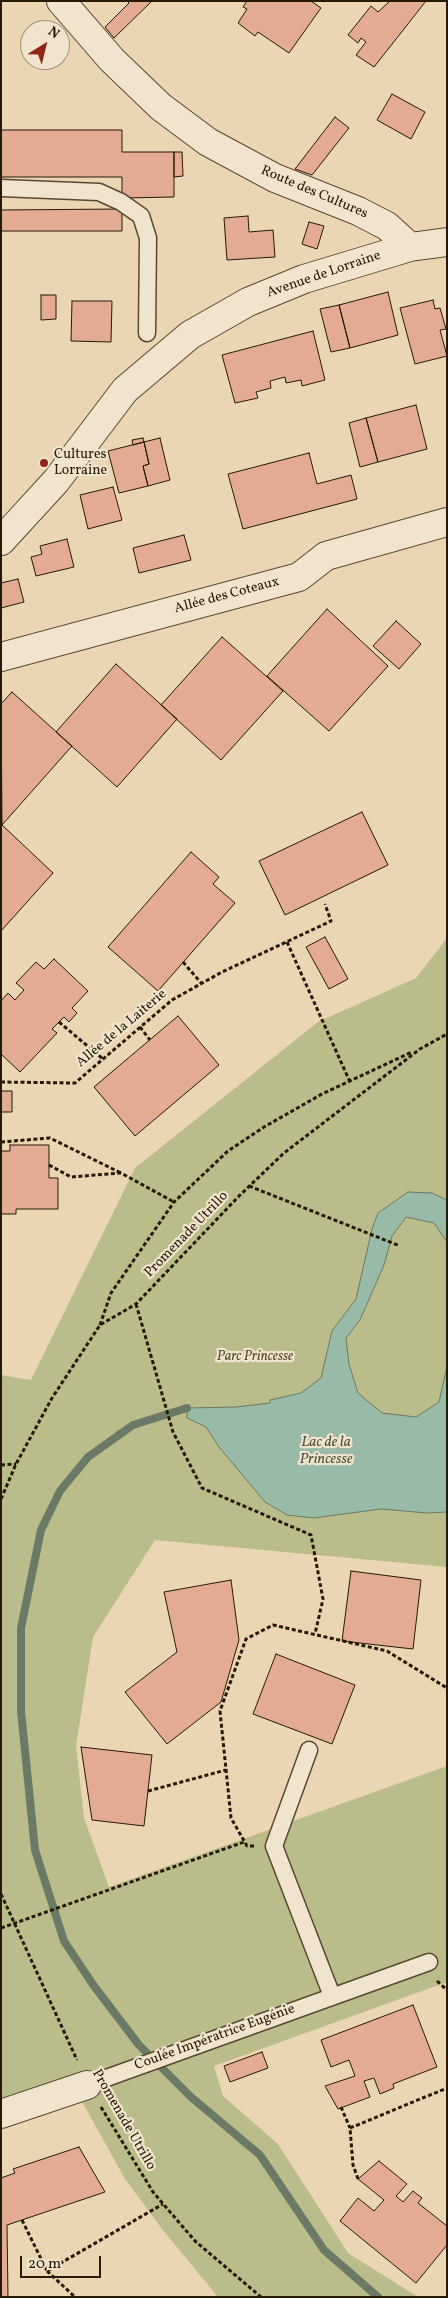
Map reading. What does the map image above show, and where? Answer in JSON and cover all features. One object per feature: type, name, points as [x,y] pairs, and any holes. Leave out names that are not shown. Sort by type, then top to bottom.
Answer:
[{"type":"street","name":"Route des Cultures","points":[[61,1],[112,60],[160,107],[208,142],[275,178],[358,211],[387,226],[410,247]]},
{"type":"street","name":"Avenue de Lorraine","points":[[1,541],[76,455],[125,390],[190,335],[248,302],[304,279],[410,247],[447,242]]},
{"type":"street","name":"Allée des Coteaux","points":[[1,657],[299,577],[326,556],[447,522]]},
{"type":"street","name":"Coulée Impératrice Eugénie","points":[[1,2114],[87,2085]]},
{"type":"lane","points":[[1,188],[99,192],[121,202],[142,216],[148,238],[147,332]]},
{"type":"lane","points":[[310,1750],[274,1846],[332,1996]]},
{"type":"lane","name":"Coulée Impératrice Eugénie","points":[[87,2085],[177,2051],[430,1962]]},
{"type":"path","name":"Allée de la Laiterie","points":[[1,1082],[75,1083],[172,1000],[331,921],[325,904]]},
{"type":"path","points":[[287,942],[350,1082]]},
{"type":"path","points":[[183,962],[202,984]]},
{"type":"path","points":[[59,1022],[103,1059]]},
{"type":"path","points":[[140,1027],[150,1040]]},
{"type":"path","name":"Promenade Utrillo","points":[[1,1499],[16,1464],[52,1398],[100,1325],[136,1304],[284,1153],[420,1049],[447,1034]]},
{"type":"path","points":[[100,1325],[111,1293],[174,1202],[228,1151],[264,1127],[322,1094],[420,1049]]},
{"type":"path","points":[[1,1142],[50,1138],[174,1202]]},
{"type":"path","points":[[49,1165],[71,1177],[122,1174]]},
{"type":"path","points":[[250,1186],[357,1231],[400,1246]]},
{"type":"path","points":[[136,1304],[174,1432],[202,1488],[311,1535],[323,1599],[315,1634]]},
{"type":"path","points":[[1,1465],[16,1464]]},
{"type":"path","points":[[274,1846],[247,1846],[231,1818],[220,1711],[246,1639],[273,1625],[387,1651],[447,1688]]},
{"type":"path","points":[[148,1792],[226,1770]]},
{"type":"path","points":[[1,1928],[244,1842]]},
{"type":"path","name":"Promenade Utrillo","points":[[1,1894],[87,2085],[153,2192],[195,2240],[261,2297]]},
{"type":"path","points":[[350,2128],[447,2088]]},
{"type":"path","points":[[341,2108],[350,2128],[353,2165],[358,2180]]},
{"type":"path","points":[[47,2271],[163,2204]]},
{"type":"path","points":[[22,2220],[47,2271],[74,2297]]},
{"type":"green space","name":"Parc Princesse","points":[[447,938],[447,1567],[155,1540],[93,1637],[76,1746],[84,1818],[109,1887],[447,1766],[447,1982],[214,2066],[223,2096],[278,2144],[348,2253],[418,2297],[218,2297],[162,2229],[125,2179],[80,2098],[1,2129],[1,1375],[31,1380],[135,1168],[318,1022],[416,978]]},
{"type":"water","name":"Lac de la Princesse","points":[[408,1192],[432,1193],[447,1200],[447,1242],[434,1223],[406,1217],[392,1236],[384,1265],[360,1320],[346,1338],[349,1364],[358,1393],[382,1413],[416,1417],[439,1402],[447,1366],[447,1512],[427,1513],[381,1509],[314,1518],[287,1515],[265,1502],[219,1447],[206,1427],[187,1418],[187,1408],[236,1407],[270,1403],[270,1400],[301,1393],[321,1378],[332,1331],[356,1299],[372,1229],[378,1213]]},
{"type":"building","points":[[127,1],[152,1],[114,38],[105,27],[129,3]]},
{"type":"building","points":[[247,1],[311,1],[321,8],[289,53],[258,32],[255,36],[238,23],[247,9],[243,7]]},
{"type":"building","points":[[390,1],[426,1],[374,67],[356,55],[366,42],[361,38],[358,43],[348,35],[371,6],[378,12]]},
{"type":"building","points":[[392,94],[425,112],[411,139],[377,120]]},
{"type":"building","points":[[335,117],[349,128],[312,175],[295,169]]},
{"type":"building","points":[[1,130],[122,130],[122,152],[174,152],[174,197],[122,198],[122,177],[1,177]]},
{"type":"building","points":[[174,152],[182,152],[183,176],[174,177]]},
{"type":"building","points":[[122,209],[122,231],[1,231],[1,210]]},
{"type":"building","points":[[248,216],[249,232],[273,230],[275,257],[227,260],[224,218]]},
{"type":"building","points":[[309,222],[324,226],[317,249],[302,244]]},
{"type":"building","points":[[388,292],[398,335],[350,348],[339,305]]},
{"type":"building","points":[[41,295],[56,295],[56,319],[41,320]]},
{"type":"building","points":[[433,300],[435,309],[440,308],[446,329],[440,330],[447,356],[415,364],[400,308]]},
{"type":"building","points":[[72,301],[112,301],[111,342],[71,341]]},
{"type":"building","points":[[339,305],[350,348],[331,352],[320,309]]},
{"type":"building","points":[[313,331],[325,380],[302,386],[301,380],[286,383],[285,377],[270,381],[271,388],[256,392],[258,398],[235,403],[222,355]]},
{"type":"building","points":[[416,405],[427,449],[378,462],[366,418]]},
{"type":"building","points":[[366,418],[378,462],[360,467],[349,423]]},
{"type":"building","points":[[143,438],[144,442],[133,445],[132,440]]},
{"type":"building","points":[[160,438],[170,480],[148,486],[143,466],[149,464],[144,442]]},
{"type":"building","points":[[144,442],[149,464],[143,466],[148,486],[119,493],[108,451]]},
{"type":"building","points":[[309,453],[317,484],[351,475],[357,499],[243,529],[228,474]]},
{"type":"building","points":[[113,487],[122,520],[88,529],[80,495]]},
{"type":"building","points":[[184,535],[191,560],[139,573],[133,548]]},
{"type":"building","points":[[67,539],[74,567],[36,576],[31,557],[42,554],[40,546]]},
{"type":"building","points":[[18,579],[24,602],[1,608],[1,583]]},
{"type":"building","points":[[327,609],[388,666],[329,731],[267,676]]},
{"type":"building","points":[[396,621],[421,644],[399,669],[373,646]]},
{"type":"building","points":[[222,637],[283,691],[221,760],[161,705]]},
{"type":"building","points":[[116,664],[177,719],[117,787],[56,732]]},
{"type":"building","points":[[12,692],[72,746],[2,825],[1,704]]},
{"type":"building","points":[[362,812],[388,865],[285,915],[259,861]]},
{"type":"building","points":[[1,824],[53,873],[1,931]]},
{"type":"building","points":[[191,852],[219,877],[213,884],[235,903],[158,991],[108,947]]},
{"type":"building","points":[[325,937],[348,979],[329,989],[306,947]]},
{"type":"building","points":[[54,959],[88,991],[72,1008],[77,1013],[69,1022],[64,1017],[52,1029],[57,1033],[20,1072],[1,1054],[1,1001],[8,993],[15,1000],[24,990],[16,983],[36,962],[44,969]]},
{"type":"building","points":[[178,1016],[219,1065],[135,1136],[94,1087]]},
{"type":"building","points":[[1,1091],[12,1091],[12,1112],[1,1112]]},
{"type":"building","points":[[10,1145],[49,1145],[49,1178],[58,1178],[58,1209],[16,1209],[16,1214],[1,1214],[1,1151],[10,1151]]},
{"type":"building","points":[[351,1571],[421,1580],[413,1649],[342,1641]]},
{"type":"building","points":[[231,1580],[239,1640],[221,1702],[167,1744],[125,1692],[177,1652],[164,1592]]},
{"type":"building","points":[[276,1654],[355,1685],[332,1744],[253,1714]]},
{"type":"building","points":[[81,1747],[152,1755],[144,1826],[92,1820]]},
{"type":"building","points":[[413,2005],[437,2067],[393,2084],[394,2088],[380,2094],[374,2078],[364,2081],[370,2097],[338,2109],[325,2086],[355,2076],[349,2060],[331,2067],[321,2040]]},
{"type":"building","points":[[262,2052],[268,2068],[230,2082],[224,2066]]},
{"type":"building","points":[[79,2147],[105,2192],[7,2225],[8,2297],[1,2297],[1,2178],[15,2173],[13,2169]]},
{"type":"building","points":[[379,2161],[407,2184],[396,2196],[403,2202],[413,2191],[422,2198],[418,2203],[447,2226],[447,2245],[416,2283],[340,2221],[358,2198],[374,2211],[384,2200],[358,2179]]},
{"type":"waterway","points":[[187,1408],[133,1425],[88,1457],[60,1491],[41,1530],[21,1628],[21,1711],[35,1850],[64,1941],[94,1986],[139,2045],[191,2097],[260,2155],[324,2250],[378,2297]]},
{"type":"place","name":"Cultures Lorraine","points":[[44,463]]}]
